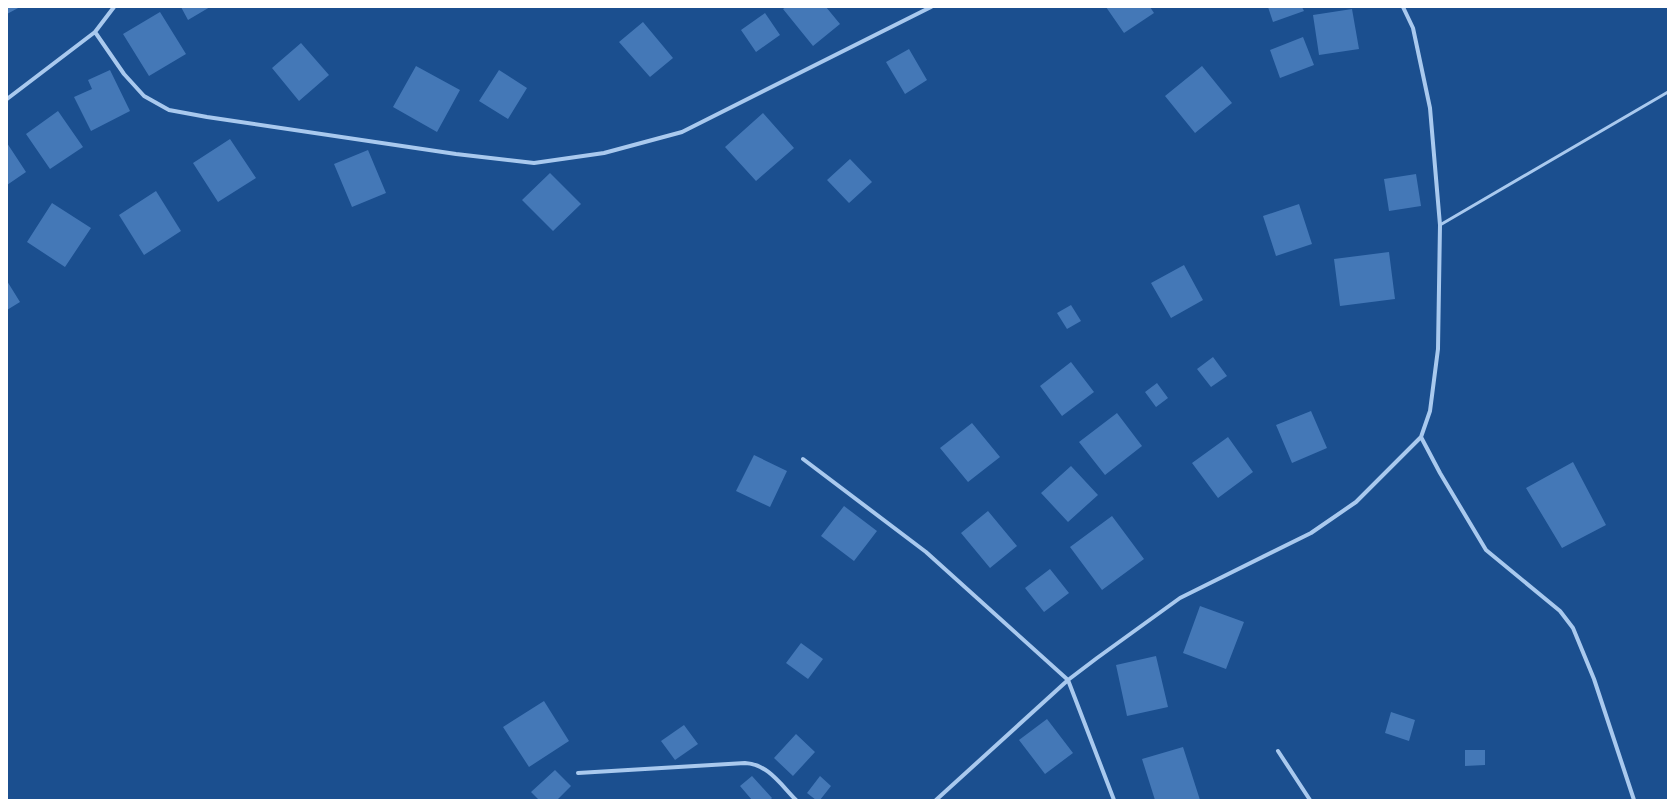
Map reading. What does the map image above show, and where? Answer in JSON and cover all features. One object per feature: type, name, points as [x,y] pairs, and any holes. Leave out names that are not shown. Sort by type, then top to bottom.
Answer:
[{"type":"street","points":[[7,99],[96,32],[114,7]]},
{"type":"street","points":[[96,32],[124,74],[144,96],[169,110],[432,151],[534,163],[604,153],[682,132],[931,7]]},
{"type":"street","points":[[936,800],[1068,680],[1180,598],[1311,533],[1356,502],[1422,436],[1430,412],[1438,349],[1440,225],[1430,108],[1413,28],[1404,7]]},
{"type":"street","points":[[1422,436],[1440,473],[1486,550],[1560,611],[1573,628],[1594,679],[1634,800]]},
{"type":"street","points":[[803,459],[926,552],[1068,680],[1114,800]]},
{"type":"street","points":[[1278,751],[1310,800]]},
{"type":"street","points":[[578,773],[755,763],[765,768],[796,800]]},
{"type":"lane","points":[[1440,225],[1668,92]]},
{"type":"building","points":[[7,7],[20,7],[7,14]]},
{"type":"building","points":[[181,7],[210,7],[188,20]]},
{"type":"building","points":[[786,7],[826,7],[840,24],[813,46],[783,9]]},
{"type":"building","points":[[1106,7],[1150,7],[1154,13],[1124,33]]},
{"type":"building","points":[[1268,7],[1302,7],[1304,11],[1273,22]]},
{"type":"building","points":[[1352,9],[1359,49],[1319,55],[1313,15]]},
{"type":"building","points":[[160,12],[186,54],[149,76],[123,34]]},
{"type":"building","points":[[765,13],[780,35],[756,52],[741,30]]},
{"type":"building","points":[[643,22],[673,58],[650,77],[619,42]]},
{"type":"building","points":[[1303,37],[1314,65],[1280,78],[1270,50]]},
{"type":"building","points":[[301,43],[329,75],[299,101],[272,68]]},
{"type":"building","points":[[909,49],[927,80],[905,94],[886,62]]},
{"type":"building","points":[[416,66],[460,90],[437,132],[393,107]]},
{"type":"building","points":[[1202,66],[1232,103],[1195,133],[1165,96]]},
{"type":"building","points":[[110,70],[130,111],[91,131],[74,97],[92,89],[88,80]]},
{"type":"building","points":[[499,70],[527,88],[508,119],[479,101]]},
{"type":"building","points":[[58,111],[83,147],[50,169],[26,134]]},
{"type":"building","points":[[763,113],[794,148],[756,181],[725,147]]},
{"type":"building","points":[[230,139],[256,178],[218,202],[193,163]]},
{"type":"building","points":[[7,143],[26,172],[7,185]]},
{"type":"building","points":[[368,150],[386,193],[352,207],[334,164]]},
{"type":"building","points":[[850,159],[872,182],[849,203],[827,180]]},
{"type":"building","points":[[550,173],[581,204],[553,231],[522,200]]},
{"type":"building","points":[[1416,174],[1421,206],[1389,211],[1384,179]]},
{"type":"building","points":[[156,191],[181,231],[144,255],[119,215]]},
{"type":"building","points":[[52,203],[91,228],[65,267],[27,242]]},
{"type":"building","points":[[1299,204],[1312,244],[1276,256],[1263,216]]},
{"type":"building","points":[[1389,252],[1395,299],[1340,306],[1334,259]]},
{"type":"building","points":[[1184,265],[1203,300],[1171,318],[1151,283]]},
{"type":"building","points":[[7,281],[20,302],[7,310]]},
{"type":"building","points":[[1071,305],[1081,321],[1067,329],[1057,313]]},
{"type":"building","points":[[1213,357],[1227,376],[1211,387],[1197,369]]},
{"type":"building","points":[[1071,362],[1094,392],[1062,416],[1040,386]]},
{"type":"building","points":[[1157,383],[1168,398],[1156,407],[1145,392]]},
{"type":"building","points":[[1311,411],[1327,448],[1292,463],[1276,425]]},
{"type":"building","points":[[1117,413],[1142,446],[1105,475],[1079,442]]},
{"type":"building","points":[[972,423],[1000,457],[968,482],[940,448]]},
{"type":"building","points":[[1228,437],[1253,472],[1218,498],[1192,463]]},
{"type":"building","points":[[754,455],[787,471],[770,507],[736,491]]},
{"type":"building","points":[[1573,462],[1606,525],[1562,548],[1526,488]]},
{"type":"building","points":[[1071,466],[1098,495],[1068,522],[1041,493]]},
{"type":"building","points":[[844,506],[877,531],[854,561],[821,536]]},
{"type":"building","points":[[988,511],[1017,546],[990,568],[961,533]]},
{"type":"building","points":[[1112,516],[1144,559],[1102,590],[1070,547]]},
{"type":"building","points":[[1050,569],[1069,593],[1044,612],[1025,588]]},
{"type":"building","points":[[1200,606],[1244,622],[1226,669],[1183,653]]},
{"type":"building","points":[[801,643],[823,659],[808,679],[786,663]]},
{"type":"building","points":[[1156,656],[1168,707],[1127,716],[1116,665]]},
{"type":"building","points":[[544,701],[569,741],[529,767],[503,727]]},
{"type":"building","points":[[1391,712],[1415,720],[1409,741],[1385,733]]},
{"type":"building","points":[[1047,719],[1073,753],[1045,774],[1019,740]]},
{"type":"building","points":[[684,725],[698,744],[675,760],[661,741]]},
{"type":"building","points":[[796,734],[815,752],[793,776],[774,758]]},
{"type":"building","points":[[1183,747],[1200,800],[1155,800],[1142,759]]},
{"type":"building","points":[[1465,750],[1485,750],[1485,765],[1465,766]]},
{"type":"building","points":[[555,770],[571,786],[557,800],[539,800],[531,792]]},
{"type":"building","points":[[752,776],[772,798],[770,800],[752,800],[740,786]]},
{"type":"building","points":[[820,776],[831,786],[820,800],[816,800],[807,793]]}]
